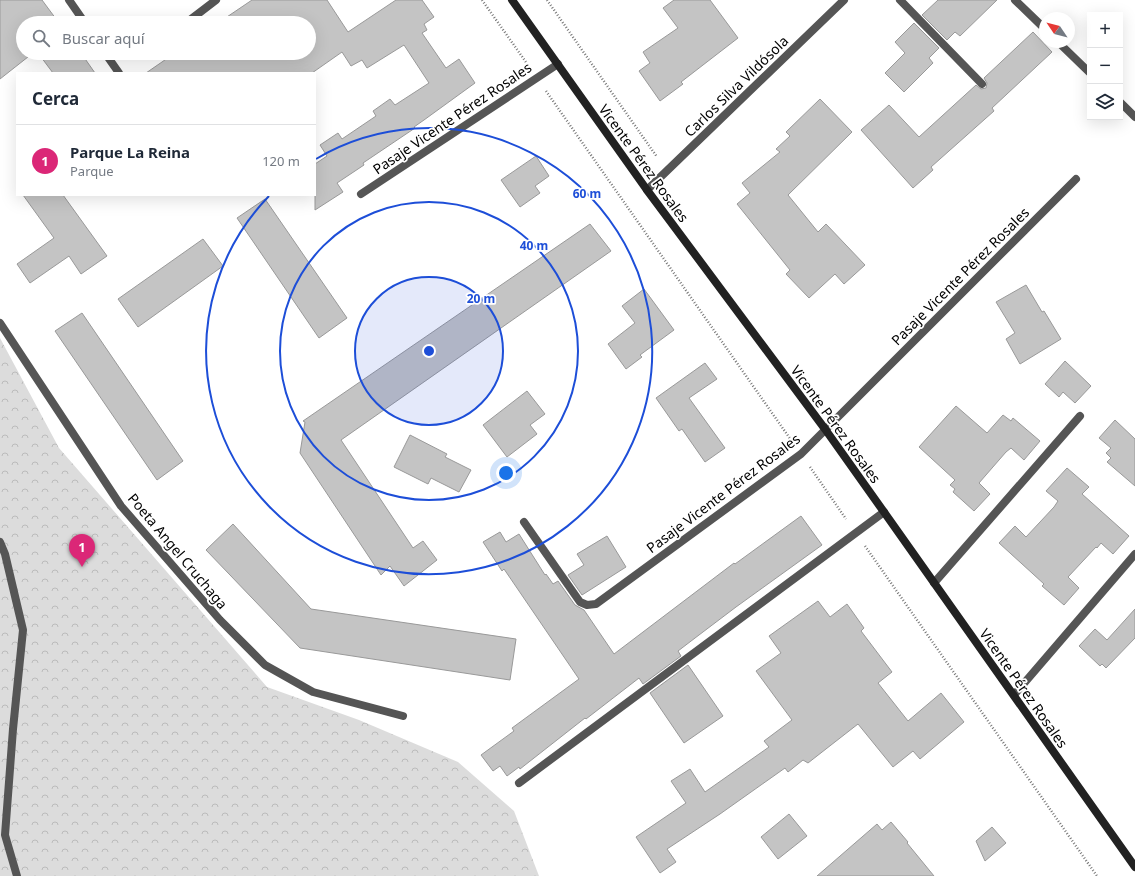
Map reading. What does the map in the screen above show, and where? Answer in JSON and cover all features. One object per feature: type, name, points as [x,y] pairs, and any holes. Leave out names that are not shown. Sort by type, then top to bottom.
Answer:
[{"type":"main road","name":"Vicente Pérez Rosales","points":[[512,0],[647,190],[884,512],[1135,867]]},
{"type":"street","points":[[69,0],[80,16]]},
{"type":"street","points":[[195,16],[216,0]]},
{"type":"street","name":"Carlos Silva Vildósola","points":[[647,190],[844,0]]},
{"type":"street","points":[[900,0],[982,84]]},
{"type":"street","points":[[1015,0],[1039,23]]},
{"type":"street","points":[[1064,48],[1087,70]]},
{"type":"street","points":[[110,60],[117,72]]},
{"type":"street","name":"Pasaje Vicente Pérez Rosales","points":[[361,194],[558,64]]},
{"type":"street","points":[[1123,105],[1135,117]]},
{"type":"street","name":"Pasaje Vicente Pérez Rosales","points":[[524,522],[580,602],[587,605],[596,604],[801,454],[1076,179]]},
{"type":"street","name":"Poeta Angel Cruchaga","points":[[0,323],[122,506],[220,620],[265,665],[313,692],[402,716]]},
{"type":"street","points":[[934,583],[1080,416]]},
{"type":"street","points":[[519,783],[884,512]]},
{"type":"street","points":[[0,542],[5,554],[23,630],[13,729],[5,835],[17,876]]},
{"type":"street","points":[[1014,695],[1135,554]]},
{"type":"path","points":[[482,0],[1097,876]]},
{"type":"path","points":[[547,0],[667,171]]},
{"type":"green space","points":[[0,338],[59,448],[267,687],[359,720],[458,762],[514,811],[539,876],[0,876]]},
{"type":"building","points":[[0,0],[42,0],[54,16],[16,16],[16,60],[24,60],[0,79]]},
{"type":"building","points":[[252,0],[327,0],[348,32],[396,0],[422,0],[434,17],[424,24],[427,30],[422,33],[446,68],[459,59],[475,83],[414,127],[415,128],[363,163],[364,165],[337,183],[343,192],[315,210],[316,163],[327,156],[320,145],[338,133],[342,139],[376,116],[373,111],[390,99],[395,105],[429,83],[404,45],[367,68],[362,60],[351,66],[342,52],[313,72],[147,72],[165,60],[316,60],[316,16],[228,16]]},
{"type":"building","points":[[674,0],[710,0],[738,38],[681,82],[683,84],[660,101],[639,71],[650,63],[643,52],[678,28],[663,8]]},
{"type":"building","points":[[938,0],[997,0],[960,36],[955,32],[947,40],[922,15]]},
{"type":"building","points":[[914,23],[939,48],[929,58],[933,63],[904,92],[885,73],[905,53],[895,42]]},
{"type":"building","points":[[1033,32],[1039,38],[1039,48],[1048,48],[1052,52],[992,108],[994,111],[931,167],[933,170],[913,188],[861,130],[889,105],[919,137],[976,85],[981,89],[986,88],[987,83],[984,78]]},
{"type":"building","points":[[43,60],[86,60],[94,72],[52,72]]},
{"type":"building","points":[[820,99],[852,132],[788,195],[818,232],[826,224],[865,265],[844,284],[835,274],[809,298],[786,274],[790,270],[737,204],[750,193],[742,183],[780,152],[776,149],[790,136],[786,132]]},
{"type":"building","points":[[536,156],[549,176],[535,186],[540,193],[520,207],[501,180]]},
{"type":"building","points":[[24,196],[64,196],[107,256],[81,274],[69,256],[30,283],[17,264],[54,238]]},
{"type":"building","points":[[265,199],[347,318],[319,338],[237,218]]},
{"type":"building","points":[[590,224],[611,251],[341,440],[413,548],[423,541],[437,560],[404,586],[390,566],[381,575],[300,453],[305,422],[303,421]]},
{"type":"building","points":[[203,239],[223,266],[138,327],[118,299]]},
{"type":"building","points":[[1026,285],[1042,312],[1044,311],[1061,339],[1020,364],[1006,339],[1015,333],[996,302]]},
{"type":"building","points":[[644,289],[674,330],[640,355],[642,357],[626,369],[608,344],[635,323],[622,306]]},
{"type":"building","points":[[82,313],[183,461],[157,480],[55,331]]},
{"type":"building","points":[[1065,361],[1091,386],[1075,403],[1063,392],[1059,397],[1045,384]]},
{"type":"building","points":[[705,363],[717,379],[689,398],[725,448],[705,462],[682,429],[679,431],[656,398]]},
{"type":"building","points":[[527,391],[545,414],[530,425],[537,434],[507,457],[483,425]]},
{"type":"building","points":[[956,406],[987,433],[1003,415],[1011,421],[1013,418],[1040,441],[1024,460],[1011,448],[1006,452],[979,483],[990,494],[974,511],[953,492],[955,489],[950,485],[955,480],[919,447]]},
{"type":"building","points":[[1115,420],[1135,439],[1135,486],[1107,462],[1111,458],[1106,453],[1111,448],[1099,438]]},
{"type":"building","points":[[410,435],[447,454],[445,457],[471,470],[459,492],[431,478],[428,484],[394,467]]},
{"type":"building","points":[[1067,468],[1089,487],[1082,494],[1129,536],[1113,554],[1101,543],[1097,548],[1096,547],[1068,577],[1079,588],[1064,605],[1042,586],[1044,584],[999,543],[1015,526],[1026,537],[1054,507],[1058,501],[1046,491]]},
{"type":"building","points":[[801,516],[822,545],[678,651],[681,656],[643,684],[639,678],[520,769],[519,767],[507,776],[500,766],[493,771],[481,755],[514,731],[512,728],[579,679],[504,569],[502,571],[483,542],[500,532],[506,542],[519,534],[545,575],[546,574],[553,584],[558,581],[575,605],[584,610],[614,654],[734,563],[735,564]]},
{"type":"building","points":[[233,524],[311,609],[516,639],[510,680],[300,648],[206,550]]},
{"type":"building","points":[[607,536],[626,567],[582,595],[568,575],[584,565],[577,554]]},
{"type":"building","points":[[818,601],[830,617],[847,604],[864,628],[861,631],[892,672],[878,683],[908,721],[941,693],[964,722],[920,759],[913,751],[893,767],[858,724],[808,763],[803,760],[788,772],[785,768],[667,849],[676,862],[660,873],[636,837],[686,803],[671,781],[690,769],[705,792],[769,747],[764,741],[792,720],[756,671],[781,653],[769,636]]},
{"type":"building","points":[[1135,609],[1135,638],[1106,668],[1102,664],[1100,666],[1079,646],[1095,629],[1107,640]]},
{"type":"building","points":[[688,665],[723,716],[684,743],[650,693]]},
{"type":"building","points":[[789,814],[807,836],[778,859],[761,837]]},
{"type":"building","points":[[891,822],[934,876],[817,876],[877,824],[882,830]]},
{"type":"building","points":[[992,827],[1006,843],[985,861],[976,841]]},
{"type":"place","name":"Parque La Reina","points":[[82,567]]}]
